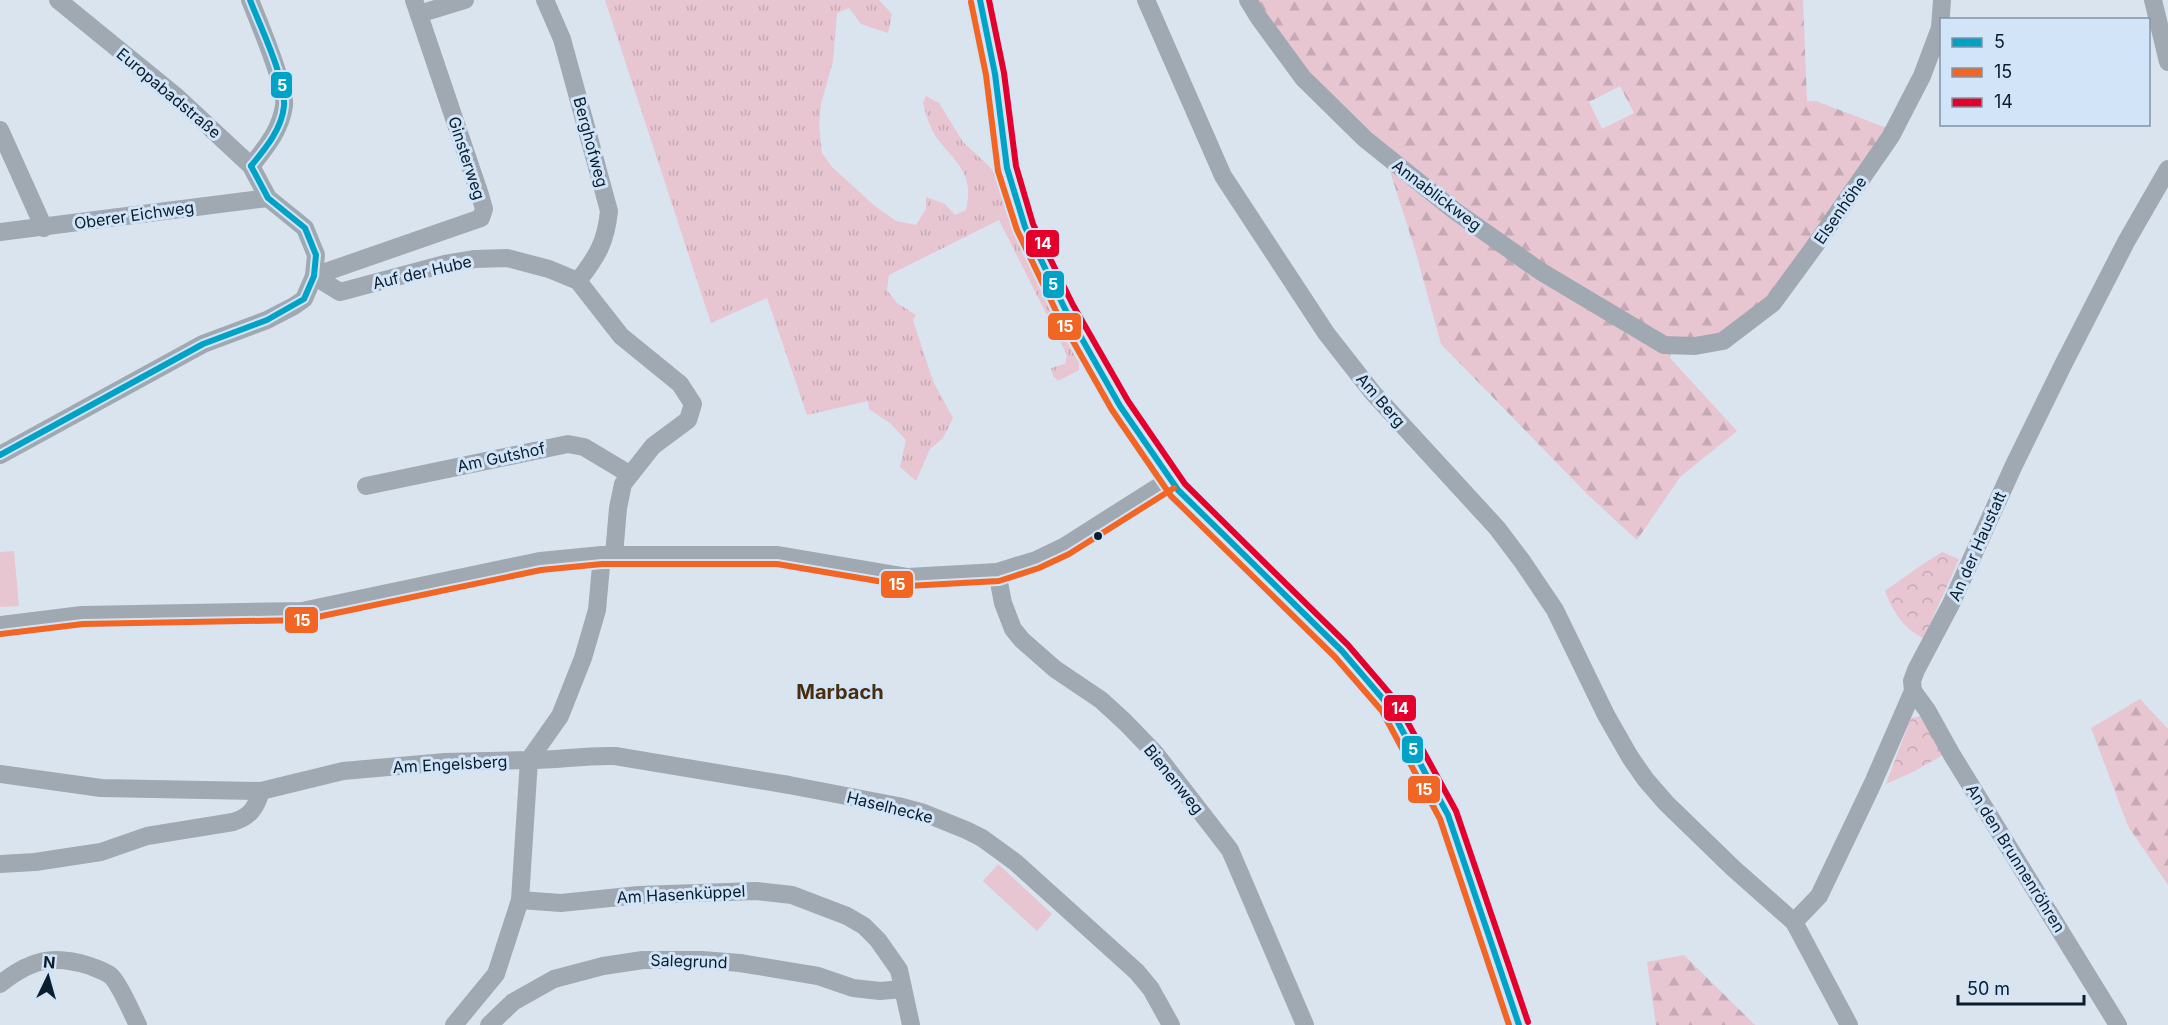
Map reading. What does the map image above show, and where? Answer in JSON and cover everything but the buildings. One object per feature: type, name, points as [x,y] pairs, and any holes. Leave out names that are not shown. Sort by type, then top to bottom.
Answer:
[{"type":"main road","points":[[980,0],[995,75],[1007,168],[1025,227],[1045,270],[1120,406],[1169,480],[1342,651],[1389,706],[1448,815],[1519,1025]]},
{"type":"street","name":"Europabadstraße","points":[[57,0],[177,97],[251,166],[268,198]]},
{"type":"street","points":[[250,0],[274,64],[285,104],[275,135],[251,166]]},
{"type":"street","points":[[417,7],[465,0]]},
{"type":"street","name":"Berghofweg","points":[[545,0],[568,60],[609,212],[607,231],[596,258],[578,281]]},
{"type":"street","name":"Am Berg","points":[[1146,0],[1216,162],[1326,333],[1373,393],[1497,528],[1522,561],[1556,610],[1606,715],[1646,780],[1733,868],[1794,922]]},
{"type":"street","name":"Annablickweg","points":[[1248,0],[1303,78],[1365,139],[1455,211],[1540,271],[1665,345]]},
{"type":"street","name":"Elsenhöhe","points":[[1941,18],[1942,0]]},
{"type":"street","points":[[2153,0],[2168,62]]},
{"type":"street","name":"Ginsterweg","points":[[315,276],[481,218],[484,209],[480,195],[417,7]]},
{"type":"street","name":"Elsenhöhe","points":[[1665,345],[1695,346],[1723,341],[1773,303],[1828,229],[1891,136],[1922,76],[1940,28]]},
{"type":"street","points":[[0,130],[44,228]]},
{"type":"street","name":"An der Haustatt","points":[[1794,922],[1819,896],[1872,785],[1913,691],[1912,681],[1916,670],[1951,604],[2014,465],[2126,242],[2168,170]]},
{"type":"street","points":[[0,454],[203,344],[267,320],[304,299],[315,276],[316,255],[305,228],[268,198]]},
{"type":"street","name":"Oberer Eichweg","points":[[0,232],[268,198]]},
{"type":"street","name":"Auf der Hube","points":[[315,276],[340,292],[445,264],[475,259],[507,258],[549,269],[578,281],[621,336],[680,384],[693,404],[688,420],[653,446],[623,484],[608,555]]},
{"type":"street","name":"Am Gutshof","points":[[366,486],[568,444],[584,447],[629,474]]},
{"type":"street","points":[[0,625],[82,615],[302,611],[540,561],[608,555],[778,555],[908,577],[997,572],[1036,560],[1057,550],[1169,480]]},
{"type":"street","name":"Am Engelsberg","points":[[0,774],[101,788],[261,791],[344,771],[445,762],[529,760],[561,716],[583,658],[597,610],[608,555]]},
{"type":"street","name":"Bienenweg","points":[[997,572],[1003,603],[1013,629],[1022,640],[1055,669],[1101,700],[1125,722],[1155,753],[1230,850],[1305,1025]]},
{"type":"street","name":"An den Brunnenröhren","points":[[1913,691],[1927,710],[1952,755],[2118,1025]]},
{"type":"street","name":"Haselhecke","points":[[529,760],[615,756],[898,806],[924,813],[966,830],[982,838],[1015,862],[1137,972],[1151,989],[1171,1025]]},
{"type":"street","points":[[454,1025],[496,974],[520,900],[529,760]]},
{"type":"street","points":[[0,864],[35,862],[101,852],[147,836],[233,822],[245,818],[256,807],[261,791]]},
{"type":"street","name":"Am Hasenküppel","points":[[520,900],[561,903],[639,895],[756,891],[792,895],[847,916],[864,926],[890,955],[899,970],[911,1025]]},
{"type":"street","points":[[1794,922],[1849,1025]]},
{"type":"street","points":[[0,984],[19,969],[42,961],[58,960],[99,969],[111,976],[138,1025]]},
{"type":"street","name":"Salegrund","points":[[489,1025],[513,1002],[554,979],[603,966],[643,960],[702,960],[740,963],[808,974],[853,988],[880,992],[903,989]]},
{"type":"green space","points":[[605,0],[879,0],[892,14],[888,33],[861,24],[849,8],[837,13],[833,61],[821,104],[819,126],[822,153],[832,167],[876,207],[896,221],[916,225],[926,209],[926,197],[945,204],[955,215],[966,210],[968,185],[956,160],[933,131],[923,103],[926,96],[939,103],[963,142],[991,168],[1064,337],[1079,363],[1079,370],[1058,381],[1053,376],[1051,368],[1065,364],[1067,355],[999,220],[889,275],[887,290],[897,303],[916,315],[913,320],[933,381],[953,418],[943,438],[930,449],[916,481],[900,467],[906,440],[890,423],[869,409],[868,401],[807,415],[767,298],[711,323]]},
{"type":"green space","points":[[1257,0],[1803,0],[1807,101],[1816,101],[1887,128],[1769,299],[1719,337],[1672,341],[1670,358],[1737,431],[1680,477],[1637,540],[1589,496],[1441,344],[1416,253],[1388,165],[1309,73]],"holes":[[[1620,86],[1634,113],[1602,129],[1589,102]]]},
{"type":"green space","points":[[14,551],[19,606],[0,607],[0,552]]},
{"type":"green space","points":[[1942,552],[1959,559],[1924,638],[1911,631],[1900,619],[1885,591]]},
{"type":"green space","points":[[2140,699],[2168,729],[2168,885],[2128,826],[2091,728]]},
{"type":"green space","points":[[1920,716],[1943,755],[1886,784],[1909,723],[1912,718]]},
{"type":"green space","points":[[998,864],[1052,914],[1037,931],[983,881]]},
{"type":"green space","points":[[1684,955],[1755,1025],[1656,1025],[1647,962]]},
{"type":"transit line","name":"5","points":[[250,0],[277,67],[284,95],[280,123],[267,146],[251,166]]},
{"type":"transit line","name":"5","points":[[980,0],[995,74],[1007,168],[1025,227],[1065,309],[1120,406],[1178,490],[1342,651],[1389,706],[1448,815],[1519,1025]]},
{"type":"transit line","name":"14","points":[[989,0],[1004,73],[1016,166],[1033,224],[1073,305],[1128,401],[1185,484],[1348,645],[1396,701],[1456,811],[1528,1022]]},
{"type":"transit line","name":"15","points":[[971,2],[986,75],[998,171],[1017,230],[1057,313],[1112,410],[1171,496],[1335,657],[1382,711],[1440,819],[1509,1025]]},
{"type":"transit line","name":"5","points":[[0,455],[203,344],[267,320],[304,299],[314,276],[316,255],[305,228],[268,198],[251,166]]},
{"type":"transit line","name":"15","points":[[1,634],[83,624],[303,620],[541,570],[602,564],[777,564],[907,586],[999,581],[1039,568],[1069,554],[1174,488]]},
{"type":"district","name":"Marbach","points":[[840,692]]}]
